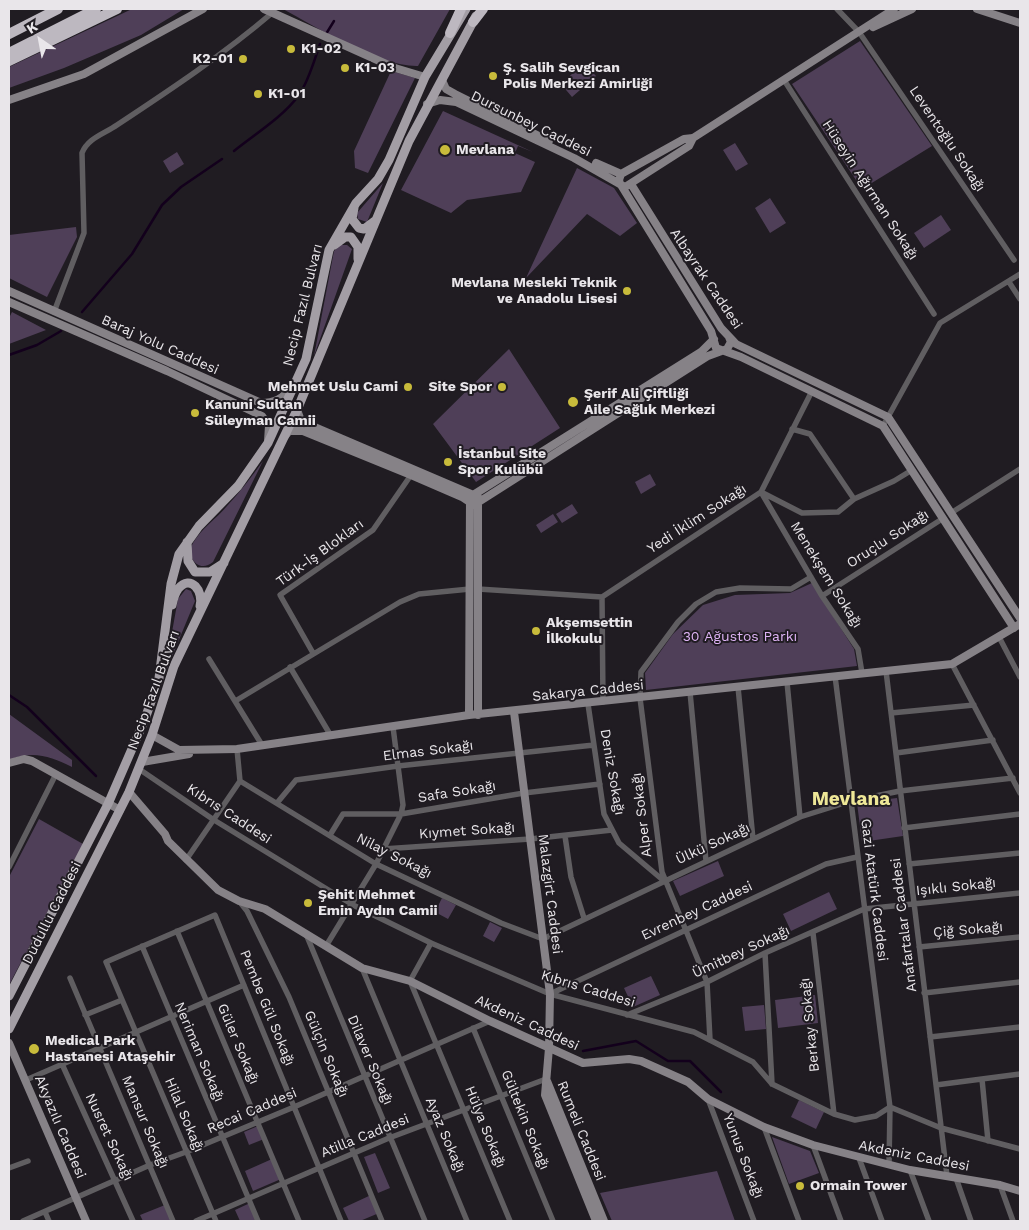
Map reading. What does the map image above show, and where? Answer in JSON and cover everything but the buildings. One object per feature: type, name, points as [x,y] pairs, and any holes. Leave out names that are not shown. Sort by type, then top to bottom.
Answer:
[{"type":"highway","points":[[9,29],[45,9]]},
{"type":"highway","points":[[9,34],[58,9]]},
{"type":"highway","points":[[9,53],[96,9]]},
{"type":"highway","points":[[9,61],[117,9]]},
{"type":"highway","points":[[473,22],[482,9]]},
{"type":"highway","points":[[450,33],[464,10]]},
{"type":"main road","name":"Necip Fazıl Bulvarı","points":[[120,810],[152,735],[174,666],[297,410],[358,264],[382,212],[409,141],[427,104],[473,22]]},
{"type":"main road","name":"Necip Fazıl Bulvarı","points":[[108,804],[145,719],[159,678],[174,567],[187,542],[238,486],[268,443],[298,381],[316,318],[329,250],[356,203],[378,179],[389,160],[425,76],[450,33]]},
{"type":"main road","points":[[356,203],[352,219],[359,228],[364,229],[369,226],[382,212]]},
{"type":"main road","points":[[329,250],[339,240],[351,237],[358,247],[358,264]]},
{"type":"main road","points":[[187,542],[188,561],[195,572],[210,572],[225,562]]},
{"type":"main road","points":[[167,618],[178,589],[185,584],[192,583],[197,586],[202,596],[196,618]]},
{"type":"main road","name":"Dudullu Caddesi","points":[[9,996],[108,804]]},
{"type":"main road","name":"Dudullu Caddesi","points":[[9,1029],[120,810]]},
{"type":"street","points":[[9,100],[84,74],[203,9]]},
{"type":"street","points":[[264,9],[395,68],[425,76]]},
{"type":"street","name":"Leventoğlu Sokağı","points":[[837,9],[859,32],[1014,260]]},
{"type":"street","points":[[693,138],[689,146],[628,186],[621,184],[618,180],[623,173],[684,139],[693,138],[894,9]]},
{"type":"street","points":[[859,32],[912,9]]},
{"type":"street","points":[[977,9],[1020,23]]},
{"type":"street","points":[[54,312],[84,233],[82,153],[89,141],[114,127],[178,84],[272,13]]},
{"type":"street","name":"Dursunbey Caddesi","points":[[442,80],[446,89],[455,94],[631,176],[632,183]]},
{"type":"street","name":"Hüseyin Ağırman Sokağı","points":[[784,80],[934,314]]},
{"type":"street","name":"Dursunbey Caddesi","points":[[427,104],[440,100],[456,102],[574,158],[621,184]]},
{"type":"street","name":"Albayrak Caddesi","points":[[632,183],[668,246],[728,337],[738,345],[888,417]]},
{"type":"street","name":"Albayrak Caddesi","points":[[621,184],[711,331],[714,340]]},
{"type":"street","points":[[1017,626],[942,519],[883,426],[940,323],[1020,274]]},
{"type":"street","points":[[1009,282],[1020,299]]},
{"type":"street","name":"Baraj Yolu Caddesi","points":[[9,291],[168,367],[262,416],[269,426],[268,443]]},
{"type":"street","name":"Baraj Yolu Caddesi","points":[[9,302],[261,403],[271,403],[282,398],[298,381]]},
{"type":"street","points":[[285,436],[294,430],[303,431],[411,475],[470,503],[474,505],[708,356],[724,350],[730,345],[728,337],[722,334],[701,352],[470,497],[470,503],[474,589],[478,715]]},
{"type":"street","points":[[714,340],[716,348],[724,350]]},
{"type":"street","name":"Albayrak Caddesi","points":[[724,350],[883,426]]},
{"type":"street","points":[[812,391],[816,383]]},
{"type":"street","name":"Yedi İklim Sokağı","points":[[602,597],[761,492],[812,391]]},
{"type":"street","points":[[297,410],[300,418],[305,423],[478,497],[469,715]]},
{"type":"street","points":[[888,417],[1020,618]]},
{"type":"street","points":[[792,429],[810,434],[854,499]]},
{"type":"street","points":[[761,492],[802,513],[838,512],[854,499],[894,481],[921,465]]},
{"type":"street","name":"Oruçlu Sokağı","points":[[951,513],[1020,469]]},
{"type":"street","name":"Türk-İş Blokları","points":[[313,653],[280,596],[372,530],[411,475]]},
{"type":"street","name":"Menekşem Sokağı","points":[[761,492],[822,596],[858,649],[862,674]]},
{"type":"street","points":[[942,519],[951,513]]},
{"type":"street","name":"Oruçlu Sokağı","points":[[822,596],[942,519]]},
{"type":"street","name":"Alper Sokağı","points":[[710,1040],[707,982],[664,881],[640,698],[641,672],[678,622],[696,604],[716,592],[740,588],[791,589],[811,578]]},
{"type":"street","points":[[237,700],[313,653],[410,598],[419,594],[474,589],[602,597],[603,702]]},
{"type":"street","name":"Sakarya Caddesi","points":[[152,735],[179,750],[212,751],[237,749],[469,715],[514,712],[952,664],[1017,626]]},
{"type":"street","points":[[999,637],[1020,677]]},
{"type":"street","points":[[209,659],[237,700],[262,745]]},
{"type":"street","points":[[952,664],[1019,789]]},
{"type":"street","points":[[290,667],[331,736]]},
{"type":"street","name":"Anafartalar Caddesi","points":[[886,671],[947,1176]]},
{"type":"street","name":"Gazi Atatürk Caddesi","points":[[835,676],[890,1107],[889,1165]]},
{"type":"street","points":[[787,682],[800,817]]},
{"type":"street","points":[[738,687],[753,839]]},
{"type":"street","points":[[690,692],[706,861]]},
{"type":"street","name":"Deniz Sokağı","points":[[588,704],[604,814],[619,843],[664,881]]},
{"type":"street","points":[[891,713],[974,705]]},
{"type":"street","name":"Malazgirt Caddesi","points":[[514,712],[550,994],[550,1048],[546,1079]]},
{"type":"street","points":[[326,946],[353,905],[401,814],[403,805],[393,727]]},
{"type":"street","points":[[896,753],[993,740]]},
{"type":"street","name":"Elmas Sokağı","points":[[276,803],[296,780],[398,766],[594,745]]},
{"type":"street","points":[[186,860],[240,781],[237,749]]},
{"type":"street","points":[[140,766],[212,751]]},
{"type":"street","points":[[9,763],[24,759],[56,774],[120,810]]},
{"type":"street","name":"Kıbrıs Caddesi","points":[[140,766],[214,820],[353,905],[430,943],[550,994],[694,1032],[753,1062],[772,1084],[834,1114],[855,1120],[876,1116],[890,1107]]},
{"type":"street","points":[[9,867],[56,774]]},
{"type":"street","name":"Ülkü Sokağı","points":[[543,939],[800,817],[851,801],[900,791],[1013,778]]},
{"type":"street","name":"Nilay Sokağı","points":[[240,781],[376,864],[501,923],[543,939]]},
{"type":"street","name":"Safa Sokağı","points":[[330,836],[343,814],[401,814],[524,793],[600,784]]},
{"type":"street","name":"Akdeniz Caddesi","points":[[129,792],[165,834],[168,841],[218,890],[239,901],[265,909],[362,968],[410,981],[490,1021],[583,1063],[629,1059],[641,1061],[688,1082],[708,1100],[813,1146],[910,1170],[1000,1185],[1020,1191]]},
{"type":"street","points":[[904,828],[1020,814]]},
{"type":"street","name":"Kıymet Sokağı","points":[[383,849],[530,839],[612,830]]},
{"type":"street","points":[[565,836],[571,877],[584,918]]},
{"type":"street","points":[[909,864],[1020,853]]},
{"type":"street","name":"Evrenbey Caddesi","points":[[550,994],[826,864],[857,857]]},
{"type":"street","name":"Işıklı Sokağı","points":[[864,909],[1020,893]]},
{"type":"street","name":"Gülçin Sokağı","points":[[239,901],[247,912],[289,997],[382,1221]]},
{"type":"street","name":"Ümitbey Sokağı","points":[[627,1014],[707,982],[765,953],[864,909]]},
{"type":"street","name":"Pembe Gül Sokağı","points":[[177,931],[215,915],[341,1221]]},
{"type":"street","points":[[142,946],[177,931]]},
{"type":"street","name":"Güler Sokağı","points":[[177,931],[299,1221]]},
{"type":"street","name":"Berkay Sokağı","points":[[813,933],[834,1114]]},
{"type":"street","name":"Dilaver Sokağı","points":[[306,934],[363,1076],[425,1221]]},
{"type":"street","name":"Çiğ Sokağı","points":[[919,947],[1020,937]]},
{"type":"street","points":[[430,943],[410,981],[437,1042]]},
{"type":"street","name":"Hilal Sokağı","points":[[142,946],[106,962],[216,1221]]},
{"type":"street","name":"Neriman Sokağı","points":[[142,946],[258,1221]]},
{"type":"street","points":[[765,953],[772,1084]]},
{"type":"street","points":[[362,968],[399,1059]]},
{"type":"street","name":"Mansur Sokağı","points":[[70,978],[173,1221]]},
{"type":"street","points":[[924,993],[1020,982]]},
{"type":"street","points":[[26,1080],[244,985]]},
{"type":"street","points":[[85,1015],[122,1000]]},
{"type":"street","name":"Recai Caddesi","points":[[23,1221],[150,1165],[294,1107],[437,1042],[490,1021]]},
{"type":"street","points":[[930,1037],[1020,1027]]},
{"type":"street","name":"Gültekin Sokağı","points":[[473,1028],[553,1221]]},
{"type":"street","name":"Hülya Sokağı","points":[[437,1042],[510,1221]]},
{"type":"street","name":"Akyazılı Caddesi","points":[[9,1043],[86,1221]]},
{"type":"street","name":"Ayaz Sokağı","points":[[399,1059],[467,1221]]},
{"type":"street","name":"Nusret Sokağı","points":[[62,1064],[133,1221]]},
{"type":"street","points":[[936,1085],[1020,1074]]},
{"type":"street","name":"Atilla Caddesi","points":[[196,1221],[389,1138],[546,1079]]},
{"type":"street","name":"Rumeli Caddesi","points":[[546,1079],[545,1095],[596,1221]]},
{"type":"street","name":"Rumeli Caddesi","points":[[546,1079],[604,1221]]},
{"type":"street","points":[[982,1079],[988,1141]]},
{"type":"street","name":"Yunus Sokağı","points":[[708,1100],[754,1221]]},
{"type":"street","points":[[890,1107],[941,1128],[1020,1149]]},
{"type":"street","points":[[764,1126],[799,1221]]},
{"type":"street","points":[[813,1146],[841,1221]]},
{"type":"street","points":[[859,1158],[882,1221]]},
{"type":"street","points":[[9,1168],[28,1161]]},
{"type":"street","points":[[910,1170],[928,1221]]},
{"type":"street","points":[[956,1178],[971,1221]]},
{"type":"street","points":[[1000,1185],[1013,1221]]},
{"type":"street","points":[[45,1212],[49,1221]]},
{"type":"green space","points":[[132,9],[184,9],[141,35],[64,68],[9,88],[9,67]]},
{"type":"green space","points":[[283,9],[450,9],[418,66],[402,65],[367,53],[331,36]]},
{"type":"green space","points":[[860,41],[932,146],[862,189],[792,84]]},
{"type":"green space","points":[[584,63],[596,76],[572,97],[561,84]]},
{"type":"green space","points":[[391,71],[415,78],[368,173],[355,168],[354,151]]},
{"type":"green space","points":[[443,111],[533,152],[518,146],[515,153],[535,162],[521,192],[467,200],[451,213],[401,190]]},
{"type":"green space","points":[[735,143],[748,164],[736,171],[723,150]]},
{"type":"green space","points":[[177,152],[184,164],[170,173],[163,161]]},
{"type":"green space","points":[[577,168],[614,188],[637,223],[620,236],[587,214],[526,278]]},
{"type":"green space","points":[[383,183],[367,222],[358,219],[357,213]]},
{"type":"green space","points":[[770,198],[786,223],[770,233],[755,208]]},
{"type":"green space","points":[[941,215],[951,230],[924,248],[914,233]]},
{"type":"green space","points":[[76,227],[77,237],[47,297],[9,278],[9,235]]},
{"type":"green space","points":[[340,245],[347,245],[352,249],[314,356],[334,251]]},
{"type":"green space","points":[[12,312],[46,330],[9,344],[9,318]]},
{"type":"green space","name":"Site Spor","points":[[509,349],[560,428],[476,482],[433,424]]},
{"type":"green space","points":[[263,461],[213,562],[203,566],[198,565],[191,554],[193,543],[200,533],[237,495]]},
{"type":"green space","points":[[650,474],[656,485],[641,494],[635,482]]},
{"type":"green space","points":[[572,504],[578,513],[562,523],[556,514]]},
{"type":"green space","points":[[553,514],[558,522],[541,533],[536,525]]},
{"type":"green space","name":"30 Ağustos Parkı","points":[[812,583],[854,649],[857,666],[646,690],[645,673],[673,634],[703,605],[735,595],[790,593]]},
{"type":"green space","points":[[186,589],[191,591],[195,601],[164,676],[178,599]]},
{"type":"green space","points":[[9,714],[72,760],[72,767],[49,757],[34,755],[26,755],[9,760]]},
{"type":"green space","points":[[897,798],[903,836],[862,842],[857,803]]},
{"type":"green space","points":[[39,819],[83,844],[9,985],[9,877]]},
{"type":"green space","points":[[718,861],[724,876],[680,896],[673,881]]},
{"type":"green space","points":[[829,892],[837,909],[791,931],[783,914]]},
{"type":"green space","points":[[442,898],[456,905],[448,919],[435,912]]},
{"type":"green space","points":[[490,922],[502,928],[494,942],[483,936]]},
{"type":"green space","points":[[651,976],[660,995],[633,1007],[624,988]]},
{"type":"green space","points":[[815,995],[818,1023],[778,1028],[775,1000]]},
{"type":"green space","points":[[764,1005],[766,1029],[745,1031],[742,1007]]},
{"type":"green space","points":[[799,1100],[824,1112],[816,1129],[791,1117]]},
{"type":"green space","points":[[258,1126],[264,1139],[249,1145],[244,1132]]},
{"type":"green space","points":[[772,1137],[810,1151],[819,1173],[789,1184]]},
{"type":"green space","points":[[375,1153],[390,1188],[378,1193],[364,1157]]},
{"type":"green space","points":[[272,1159],[281,1179],[253,1191],[245,1171]]},
{"type":"green space","points":[[717,1171],[735,1221],[612,1221],[600,1193]]},
{"type":"green space","points":[[371,1195],[379,1213],[360,1221],[349,1221],[343,1208]]},
{"type":"green space","points":[[250,1203],[258,1221],[240,1221],[235,1210]]},
{"type":"green space","points":[[165,1205],[171,1221],[143,1221],[140,1215]]},
{"type":"waterway","points":[[326,34],[334,21]]},
{"type":"waterway","points":[[234,151],[277,118],[299,95],[320,44]]},
{"type":"waterway","points":[[82,312],[132,254],[162,205],[181,187],[222,159]]},
{"type":"waterway","points":[[9,355],[37,345],[61,331]]},
{"type":"waterway","points":[[9,695],[27,707],[96,776]]},
{"type":"waterway","points":[[583,1051],[636,1041],[668,1061],[690,1061],[721,1092]]},
{"type":"place","name":"K1-02","points":[[291,49]]},
{"type":"place","name":"K2-01","points":[[243,59]]},
{"type":"place","name":"K1-03","points":[[345,68]]},
{"type":"place","name":"Ş. Salih Sevgican Polis Merkezi Amirliği","points":[[493,76]]},
{"type":"place","name":"K1-01","points":[[258,94]]},
{"type":"place","name":"Mevlana","points":[[445,150]]},
{"type":"place","name":"Mevlana Mesleki Teknik ve Anadolu Lisesi","points":[[627,291]]},
{"type":"place","name":"Mehmet Uslu Cami","points":[[408,387]]},
{"type":"place","name":"Site Spor","points":[[502,387]]},
{"type":"place","name":"Şerif Ali Çiftliği Aile Sağlık Merkezi","points":[[573,402]]},
{"type":"place","name":"Kanuni Sultan Süleyman Camii","points":[[195,413]]},
{"type":"place","name":"İstanbul Site Spor Kulübü","points":[[448,462]]},
{"type":"place","name":"Akşemsettin İlkokulu","points":[[536,631]]},
{"type":"place","name":"Şehit Mehmet Emin Aydın Camii","points":[[308,903]]},
{"type":"place","name":"Medical Park Hastanesi Ataşehir","points":[[34,1049]]},
{"type":"place","name":"Ormain Tower","points":[[800,1186]]},
{"type":"district","name":"Mevlana","points":[[851,799]]}]
